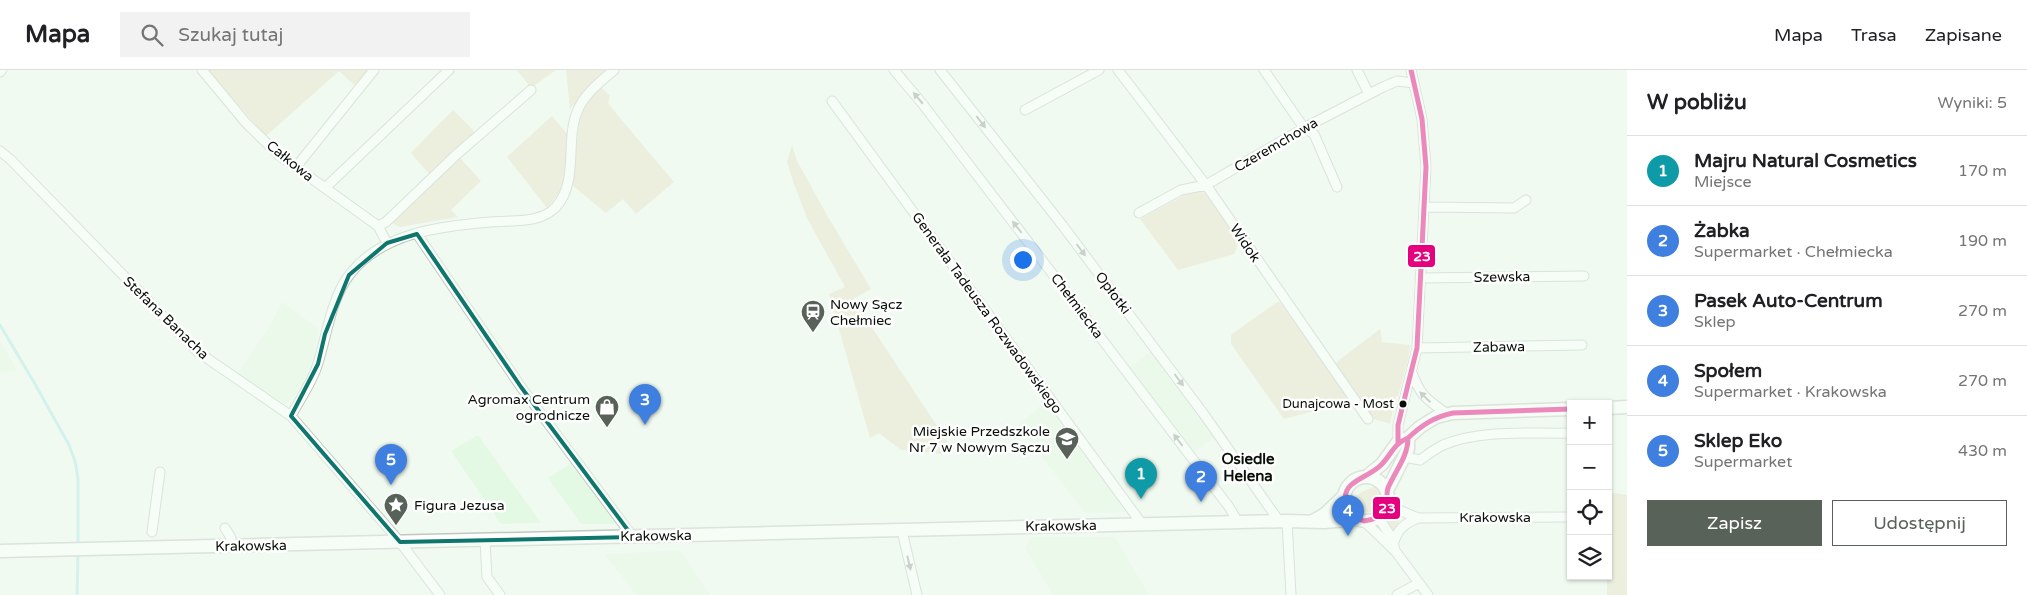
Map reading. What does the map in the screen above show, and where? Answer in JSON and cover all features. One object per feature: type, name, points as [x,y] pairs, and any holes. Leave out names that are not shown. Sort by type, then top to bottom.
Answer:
[{"type":"main road","points":[[1612,408],[1627,407]]},
{"type":"main road","points":[[1366,477],[1382,464],[1403,440],[1428,422],[1447,414],[1567,409]]},
{"type":"main road","points":[[1345,495],[1346,507],[1353,516],[1362,520],[1378,517],[1387,505],[1387,491],[1408,449],[1403,440]]},
{"type":"main road","points":[[1313,521],[1324,514],[1345,495],[1350,485],[1360,478],[1366,477],[1378,481],[1387,491]]},
{"type":"main road","name":"Krakowska","points":[[0,551],[1362,520]]},
{"type":"street","name":"Całkowa","points":[[202,70],[246,122],[279,155],[378,226],[386,243]]},
{"type":"street","points":[[296,167],[374,70]]},
{"type":"street","points":[[325,188],[449,70]]},
{"type":"street","points":[[290,416],[318,364],[325,334],[337,299],[349,275],[364,260],[386,243],[452,226],[534,219],[556,207],[562,198],[569,179],[574,124],[577,113],[591,91],[614,70]]},
{"type":"street","name":"Chełmiecka","points":[[894,70],[921,102],[1054,276],[1229,507],[1238,522]]},
{"type":"street","name":"Opłotki","points":[[940,70],[1063,226],[1283,521]]},
{"type":"street","points":[[1025,110],[1099,70]]},
{"type":"street","name":"Widok","points":[[1118,70],[1206,185],[1368,419]]},
{"type":"street","points":[[1264,70],[1304,128],[1314,134],[1337,187]]},
{"type":"street","points":[[1357,70],[1369,94]]},
{"type":"street","points":[[1403,440],[1398,425],[1417,348],[1426,167],[1422,119],[1411,70]]},
{"type":"street","name":"Czeremchowa","points":[[1139,213],[1181,190],[1206,185],[1304,128],[1369,94],[1397,82],[1414,83]]},
{"type":"street","points":[[378,226],[386,222],[456,155],[530,90]]},
{"type":"street","name":"Generała Tadeusza Rozwadowskiego","points":[[832,101],[1142,524]]},
{"type":"street","name":"Stefana Banacha","points":[[0,151],[198,352],[290,416],[400,542],[440,595]]},
{"type":"street","points":[[1424,208],[1514,208],[1526,200]]},
{"type":"street","points":[[417,234],[521,387],[633,537]]},
{"type":"street","name":"Szewska","points":[[1420,278],[1584,276]]},
{"type":"street","name":"Zabawa","points":[[1417,348],[1582,345]]},
{"type":"street","points":[[1412,373],[1418,390],[1424,398],[1447,414]]},
{"type":"street","points":[[1404,457],[1420,460],[1442,446],[1485,436],[1567,432]]},
{"type":"street","points":[[152,532],[160,472]]},
{"type":"street","name":"Krakowska","points":[[1387,505],[1418,518],[1567,517]]},
{"type":"street","points":[[1378,517],[1394,542],[1396,552]]},
{"type":"street","points":[[1394,542],[1404,524],[1418,518]]},
{"type":"street","points":[[1362,520],[1396,552],[1428,595]]},
{"type":"street","points":[[1283,521],[1291,595]]},
{"type":"street","points":[[225,528],[231,538]]},
{"type":"street","points":[[902,531],[917,595]]},
{"type":"street","points":[[485,540],[487,578],[500,595]]},
{"type":"street","points":[[1398,595],[1419,583]]},
{"type":"highlighted area","points":[[417,234],[521,387],[633,537],[400,542],[291,416],[318,364],[325,334],[349,275],[387,243]]},
{"type":"shaded area","points":[[207,70],[369,70],[354,85],[339,71],[266,136]]},
{"type":"shaded area","points":[[517,70],[556,70],[531,88]]},
{"type":"shaded area","points":[[566,70],[605,70],[570,109]]},
{"type":"shaded area","points":[[600,86],[610,96],[608,103],[674,182],[636,214],[623,199],[606,213],[572,185],[580,115],[589,99]]},
{"type":"shaded area","points":[[453,110],[476,133],[429,174],[411,153]]},
{"type":"shaded area","points":[[552,116],[568,135],[565,175],[560,193],[547,208],[507,157]]},
{"type":"shaded area","points":[[792,145],[797,161],[871,289],[853,299],[953,450],[943,454],[901,450],[879,433],[870,438],[829,294],[845,287],[808,220],[794,184],[787,162]]},
{"type":"shaded area","points":[[459,157],[481,181],[451,210],[458,217],[400,227],[390,222]]},
{"type":"shaded area","points":[[1196,189],[1209,198],[1239,242],[1234,254],[1178,270],[1140,219]]},
{"type":"shaded area","points":[[282,302],[319,329],[313,358],[299,391],[285,404],[238,373],[268,329]]},
{"type":"shaded area","points":[[1277,302],[1280,302],[1351,401],[1284,419],[1231,344],[1231,335]]},
{"type":"shaded area","points":[[1380,329],[1382,342],[1410,345],[1408,360],[1398,396],[1396,396],[1390,424],[1371,418],[1334,364]]},
{"type":"shaded area","points":[[0,341],[17,370],[0,372]]},
{"type":"shaded area","points":[[1153,350],[1215,437],[1194,452],[1128,368]]},
{"type":"shaded area","name":"Miejskie Przedszkole Nr 7 w Nowym Sączu","points":[[1045,402],[1127,512],[1085,513],[1018,425]]},
{"type":"shaded area","points":[[478,435],[541,523],[501,524],[451,451]]},
{"type":"shaded area","points":[[573,462],[618,524],[581,524],[548,478]]},
{"type":"shaded area","points":[[1376,486],[1383,491],[1384,498],[1381,504],[1368,513],[1361,512],[1356,507],[1355,497]]},
{"type":"shaded area","points":[[1612,493],[1627,495],[1627,595],[1607,595],[1607,580],[1612,580]]},
{"type":"shaded area","points":[[1390,518],[1400,520],[1394,531],[1391,530],[1388,523]]},
{"type":"shaded area","points":[[1031,537],[1115,537],[1149,595],[1053,595],[1025,548]]},
{"type":"shaded area","points":[[680,550],[710,595],[636,595],[605,554]]},
{"type":"waterway","points":[[0,325],[69,445],[75,461],[78,478],[78,547]]},
{"type":"waterway","points":[[77,595],[78,553]]},
{"type":"transit line","name":"23","points":[[1398,442],[1398,425],[1417,348],[1426,167],[1422,119],[1411,70]]},
{"type":"transit line","name":"23","points":[[1408,438],[1429,422],[1453,413],[1567,409]]},
{"type":"transit line","name":"23","points":[[1408,438],[1404,458],[1388,488],[1385,511],[1378,517],[1364,521],[1353,516],[1345,501],[1348,488],[1377,468],[1396,446],[1408,438]]},
{"type":"place","name":"Nowy Sącz Chełmiec","points":[[813,333]]},
{"type":"place","name":"Dunajcowa - Most","points":[[1403,404]]},
{"type":"place","name":"Pasek Auto-Centrum","points":[[645,425]]},
{"type":"place","name":"Agromax Centrum ogrodnicze","points":[[607,428]]},
{"type":"place","name":"Miejskie Przedszkole Nr 7 w Nowym Sączu","points":[[1067,460]]},
{"type":"place","name":"Sklep Eko","points":[[391,485]]},
{"type":"place","name":"Majru Natural Cosmetics","points":[[1141,499]]},
{"type":"place","name":"Żabka","points":[[1201,502]]},
{"type":"place","name":"Figura Jezusa","points":[[396,526]]},
{"type":"place","name":"Społem","points":[[1348,536]]},
{"type":"district","name":"Osiedle Helena","points":[[1248,468]]}]
